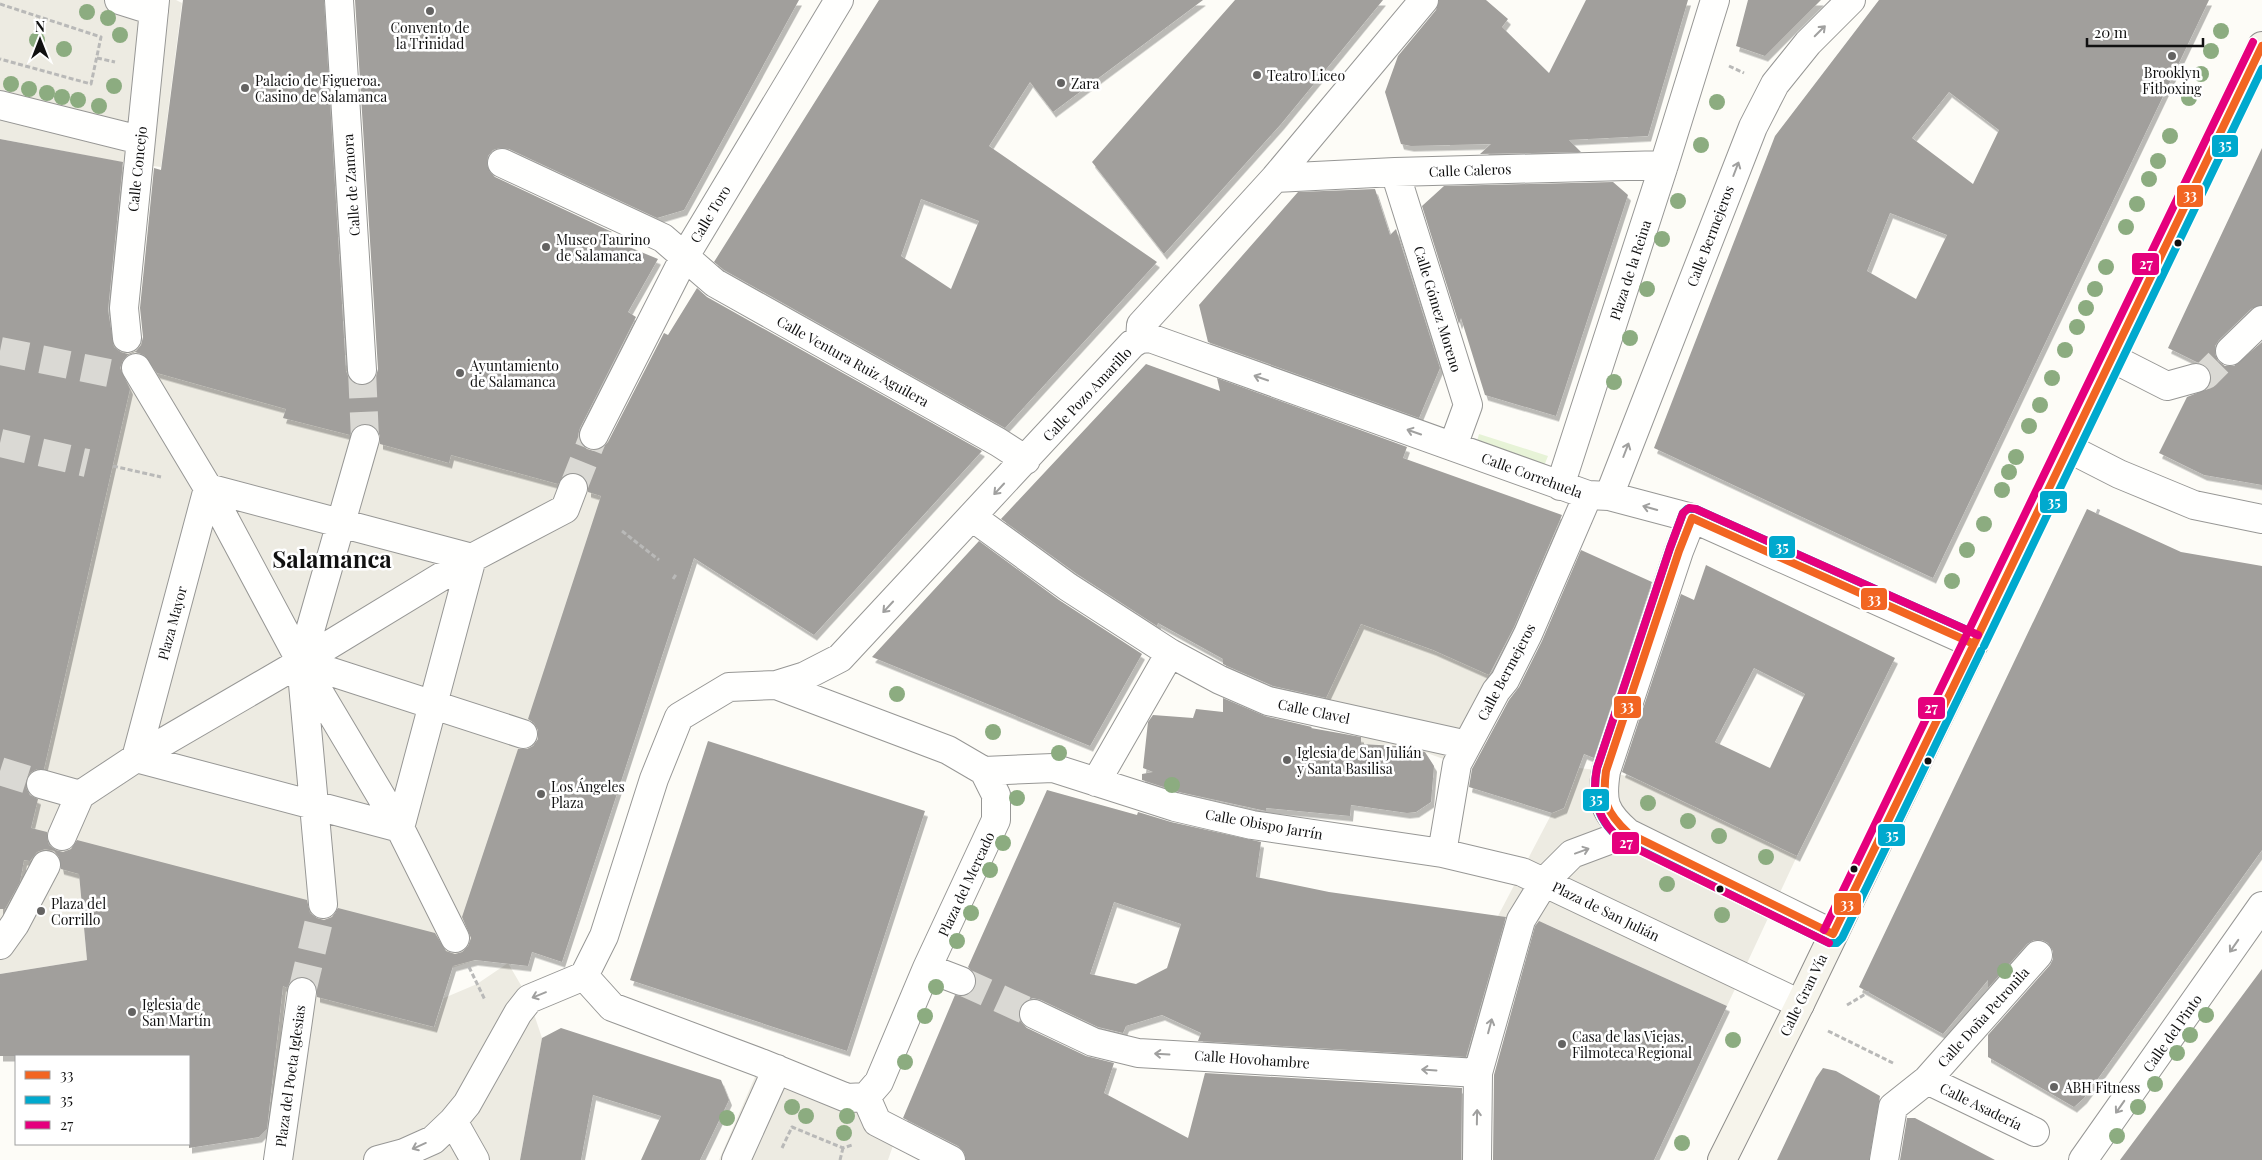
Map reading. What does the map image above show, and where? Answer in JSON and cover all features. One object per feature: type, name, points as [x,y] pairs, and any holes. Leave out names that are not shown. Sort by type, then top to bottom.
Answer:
[{"type":"main road","name":"Calle Gran Vía","points":[[1722,1160],[1800,1004],[2262,46]]},
{"type":"street","points":[[119,0],[155,5]]},
{"type":"street","name":"Calle de Zamora","points":[[339,0],[362,370]]},
{"type":"street","name":"Calle Toro","points":[[594,435],[684,256],[839,0]]},
{"type":"street","name":"Calle Pozo Amarillo","points":[[776,685],[805,676],[840,658],[1132,344],[1140,339],[1141,324],[1275,178],[1424,0]]},
{"type":"street","name":"Plaza de la Reina","points":[[1560,486],[1664,165],[1710,59],[1714,0]]},
{"type":"street","name":"Calle Bermejeros","points":[[1442,853],[1457,764],[1496,691],[1505,680],[1599,496],[1753,127],[1775,84],[1808,43],[1851,0]]},
{"type":"street","name":"Calle Concejo","points":[[127,338],[124,308],[155,5]]},
{"type":"street","points":[[0,105],[140,140]]},
{"type":"street","name":"Calle Ventura Ruiz Aguilera","points":[[502,163],[663,238],[715,283],[998,442],[1026,460]]},
{"type":"street","name":"Calle Caleros","points":[[1275,178],[1395,172],[1664,165]]},
{"type":"street","name":"Calle Gómez Moreno","points":[[1395,172],[1468,405],[1453,446]]},
{"type":"street","points":[[2230,351],[2262,320]]},
{"type":"street","name":"Calle Correhuela","points":[[1140,339],[1150,338],[1560,486],[1692,518],[1974,644]]},
{"type":"street","points":[[2112,358],[2167,386],[2196,378]]},
{"type":"street","points":[[136,368],[208,488],[302,662],[400,828],[455,938]]},
{"type":"street","points":[[323,904],[302,662],[365,440]]},
{"type":"street","points":[[2068,448],[2119,474],[2194,505],[2262,519]]},
{"type":"street","points":[[208,488],[472,558]]},
{"type":"street","name":"Plaza Mayor","points":[[136,758],[208,488]]},
{"type":"street","points":[[62,836],[80,794],[136,758],[302,662],[472,558],[565,509],[573,488]]},
{"type":"street","name":"Calle Clavel","points":[[972,517],[1068,587],[1170,653],[1220,680],[1268,702],[1467,745]]},
{"type":"street","points":[[1692,518],[1679,550],[1606,771],[1603,790],[1604,803],[1612,818],[1628,833],[1833,934]]},
{"type":"street","points":[[400,828],[472,558]]},
{"type":"street","points":[[1096,782],[1170,653]]},
{"type":"street","points":[[302,662],[523,734]]},
{"type":"street","points":[[378,1160],[404,1153],[433,1140],[453,1121],[479,1085],[518,1013],[529,999],[584,976],[604,936],[654,779],[679,718],[729,687],[776,685],[948,750],[984,771]]},
{"type":"street","points":[[136,758],[400,828]]},
{"type":"street","name":"Calle Obispo Jarrín","points":[[984,771],[1053,768],[1175,807],[1252,825],[1442,853],[1522,872],[1545,881]]},
{"type":"street","name":"Plaza del Mercado","points":[[866,1097],[879,1082],[927,968],[996,820],[996,795],[984,771]]},
{"type":"street","points":[[41,784],[80,794]]},
{"type":"street","name":"Plaza de San Julián","points":[[1628,833],[1572,854],[1545,881],[1800,1004]]},
{"type":"street","points":[[5,929],[46,865]]},
{"type":"street","points":[[1476,1160],[1478,1073],[1521,920],[1545,881]]},
{"type":"street","name":"Calle del Pinto","points":[[2082,1160],[2262,906]]},
{"type":"street","name":"Calle Doña Petronila","points":[[1884,1160],[1893,1107],[1927,1080],[2038,955]]},
{"type":"street","points":[[927,968],[962,981]]},
{"type":"street","points":[[584,976],[612,1007],[777,1069],[847,1098],[866,1097],[877,1122],[897,1134],[951,1160]]},
{"type":"street","name":"Plaza del Poeta Iglesias","points":[[278,1160],[302,992]]},
{"type":"street","name":"Calle Hovohambre","points":[[1034,1014],[1093,1042],[1138,1053],[1478,1073]]},
{"type":"street","points":[[736,1160],[777,1069]]},
{"type":"street","name":"Calle Asadería","points":[[1927,1080],[2035,1132]]},
{"type":"street","points":[[453,1121],[475,1160]]},
{"type":"path","points":[[0,4],[101,37],[91,84],[0,59]]},
{"type":"path","points":[[1710,59],[1747,74]]},
{"type":"path","points":[[2097,514],[2100,509]]},
{"type":"path","points":[[622,531],[659,560]]},
{"type":"path","points":[[673,579],[677,573]]},
{"type":"path","points":[[467,962],[486,1001]]},
{"type":"path","points":[[1847,1005],[1869,992]]},
{"type":"path","points":[[1828,1032],[1900,1066]]},
{"type":"path","points":[[780,1152],[792,1126],[843,1148],[840,1160]]},
{"type":"green space","points":[[1479,434],[1548,456],[1544,466],[1476,445]]},
{"type":"shaded area","points":[[0,0],[176,0],[182,3],[161,167],[121,162],[0,139]]},
{"type":"shaded area","points":[[116,335],[233,368],[344,365],[387,377],[571,457],[580,430],[609,440],[613,469],[490,918],[475,960],[452,968],[332,936],[316,996],[434,1027],[444,998],[477,984],[508,963],[529,999],[542,1038],[520,1160],[272,1160],[268,1128],[277,1035],[79,874],[87,960],[0,974],[0,837]]},
{"type":"shaded area","points":[[1361,624],[1433,650],[1498,678],[1457,764],[1408,746],[1361,744],[1360,732],[1321,729],[1325,699]]},
{"type":"shaded area","points":[[1579,768],[1606,771],[1634,778],[1797,856],[1727,1006],[1546,924],[1498,916],[1552,813],[1564,808]]},
{"type":"shaded area","points":[[761,1063],[847,1098],[897,1134],[888,1160],[719,1160]]},
{"type":"building","points":[[183,0],[324,0],[346,371],[349,379],[362,386],[371,383],[378,369],[355,0],[799,0],[684,210],[657,218],[509,149],[500,148],[493,150],[488,156],[487,165],[495,177],[612,232],[600,235],[658,259],[628,312],[636,317],[580,428],[578,435],[581,443],[587,449],[594,451],[602,448],[608,442],[664,333],[668,335],[697,288],[707,297],[982,451],[814,635],[694,558],[562,962],[532,952],[528,966],[475,960],[453,966],[434,1027],[317,997],[317,987],[312,980],[304,977],[296,978],[290,982],[287,988],[283,986],[267,1129],[259,1137],[189,1148],[190,1055],[0,1056],[0,974],[87,960],[79,874],[61,869],[59,857],[54,851],[45,849],[37,852],[30,861],[24,860],[20,882],[5,909],[0,909],[0,139],[123,162],[108,310],[114,347],[128,354],[136,351],[141,345],[143,337],[140,308],[154,168],[161,170]],"holes":[[[135,352],[144,355],[157,373],[286,409],[283,418],[350,435],[355,427],[361,424],[369,424],[377,429],[380,436],[380,444],[449,463],[451,455],[558,484],[564,476],[570,473],[578,473],[585,479],[588,485],[588,492],[601,496],[528,719],[534,723],[538,730],[538,739],[533,746],[527,749],[518,749],[462,917],[471,938],[468,946],[462,952],[455,954],[446,951],[435,933],[338,908],[332,917],[324,920],[310,913],[307,900],[77,840],[71,849],[63,852],[56,850],[49,845],[47,832],[31,828],[38,799],[30,795],[26,788],[26,780],[30,773],[37,769],[44,769],[130,389],[120,368],[123,360]]]},
{"type":"building","points":[[879,0],[1203,0],[1053,112],[1030,82],[989,146],[1157,262],[1005,428],[724,270],[714,262]],"holes":[[[921,199],[979,221],[951,289],[901,256]]]},
{"type":"building","points":[[1235,0],[1383,0],[1281,124],[1164,254],[1092,162]]},
{"type":"building","points":[[1439,0],[1486,0],[1508,19],[1502,27],[1549,73],[1586,0],[1688,0],[1648,136],[1569,140],[1581,152],[1480,154],[1491,144],[1411,146],[1401,144],[1385,92],[1398,56],[1436,10]]},
{"type":"building","points":[[1748,0],[1821,0],[1765,56],[1736,46]]},
{"type":"building","points":[[1879,0],[2209,0],[1933,578],[1654,448],[1775,136]],"holes":[[[1949,92],[1999,130],[1973,184],[1912,138]],[[1890,213],[1947,235],[1916,299],[1867,271]]]},
{"type":"building","points":[[2262,148],[2262,305],[2251,309],[2219,340],[2215,346],[2215,354],[2218,361],[2225,366],[2234,366],[2262,342],[2262,485],[2204,475],[2159,453],[2187,397],[2207,389],[2211,382],[2211,373],[2207,367],[2168,348]]},
{"type":"building","points":[[1613,182],[1628,195],[1556,416],[1485,395],[1461,318],[1459,324],[1422,206],[1444,186]]},
{"type":"building","points":[[1375,189],[1390,235],[1396,229],[1440,368],[1419,418],[1208,342],[1199,305],[1298,192]]},
{"type":"building","points":[[1146,364],[1220,391],[1217,378],[1407,447],[1403,458],[1562,515],[1514,627],[1489,675],[1433,650],[1361,624],[1326,698],[1273,686],[1223,664],[1223,659],[1158,623],[1157,626],[1077,574],[1001,519]]},
{"type":"building","points":[[2087,509],[2181,552],[2262,566],[2262,850],[2084,1098],[2074,1107],[1988,1057],[1988,1035],[2050,965],[2053,959],[2053,951],[2048,943],[2042,940],[2034,940],[2027,944],[1988,988],[1988,980],[1943,1034],[1859,987]]},
{"type":"building","points":[[979,541],[1059,600],[1142,654],[1090,746],[872,657]]},
{"type":"building","points":[[1581,550],[1652,582],[1594,758],[1584,754],[1564,808],[1552,813],[1469,787],[1472,769],[1509,700],[1519,687],[1542,641]]},
{"type":"building","points":[[1706,565],[1895,658],[1797,856],[1622,772],[1681,594],[1694,600]],"holes":[[[1754,668],[1805,694],[1770,768],[1715,742]]]},
{"type":"building","name":"Iglesia de San Julián y Santa Basilisa","points":[[1223,698],[1265,716],[1311,728],[1361,737],[1361,744],[1397,746],[1425,752],[1434,766],[1431,802],[1416,812],[1407,813],[1351,805],[1350,816],[1266,808],[1266,811],[1179,792],[1142,780],[1142,774],[1153,772],[1143,768],[1148,722],[1153,715],[1193,718],[1196,709],[1223,712]]},
{"type":"building","points":[[708,741],[925,811],[847,1051],[630,980]]},
{"type":"building","points":[[1047,790],[1137,815],[1138,812],[1171,822],[1261,842],[1256,877],[1329,892],[1506,917],[1466,1057],[1198,1041],[1201,1033],[1162,1015],[1126,1026],[1123,1033],[1098,1027],[1033,998],[1025,1001],[1020,1007],[1018,1015],[1021,1022],[1027,1028],[1086,1056],[1114,1063],[1104,1093],[1188,1138],[1205,1073],[1462,1088],[1461,1160],[966,1160],[964,1152],[958,1146],[903,1118],[955,995],[964,996],[975,987],[976,978],[968,967]],"holes":[[[1114,902],[1181,924],[1167,968],[1136,984],[1090,974]]]},
{"type":"building","points":[[1539,921],[1727,1006],[1654,1160],[1493,1160],[1494,1075],[1535,926]]},
{"type":"building","points":[[2262,969],[2262,1160],[2120,1160],[2184,1074]]},
{"type":"building","points":[[561,1028],[721,1080],[729,1100],[700,1160],[641,1160],[661,1116],[593,1095],[581,1160],[520,1160],[542,1038]]},
{"type":"building","points":[[1823,1068],[1836,1071],[1880,1096],[1869,1160],[1777,1160],[1816,1078]]},
{"type":"building","points":[[1907,1118],[1915,1118],[1995,1160],[1900,1160]]},
{"type":"tunnel","points":[[0,351],[109,373]]},
{"type":"tunnel","points":[[2196,378],[2206,375],[2230,351]]},
{"type":"tunnel","points":[[362,370],[365,439]]},
{"type":"tunnel","points":[[573,488],[594,435]]},
{"type":"tunnel","points":[[0,443],[87,463]]},
{"type":"tunnel","points":[[0,771],[41,784]]},
{"type":"tunnel","points":[[302,992],[323,904]]},
{"type":"tunnel","points":[[961,981],[1034,1014]]},
{"type":"transit line","name":"27","points":[[1824,930],[2253,42]]},
{"type":"transit line","name":"33","points":[[1974,644],[2262,46]]},
{"type":"transit line","name":"35","points":[[1984,646],[2262,69]]},
{"type":"transit line","name":"27","points":[[1829,943],[1623,842],[1614,834],[1598,809],[1595,790],[1597,768],[1683,513],[1689,508],[1696,509],[1978,635]]},
{"type":"transit line","name":"35","points":[[1969,631],[1696,509],[1687,509],[1683,513],[1670,548],[1597,768],[1595,790],[1602,818],[1615,835],[1624,842],[1829,943],[1837,943],[1842,938],[1981,651]]},
{"type":"transit line","name":"33","points":[[1692,518],[1974,644],[1833,934],[1628,833],[1615,819],[1607,805],[1605,798],[1606,771],[1679,551],[1692,518]]},
{"type":"place","name":"Convento de la Trinidad","points":[[430,11]]},
{"type":"place","name":"Brooklyn Fitboxing","points":[[2172,56]]},
{"type":"place","name":"Teatro Liceo","points":[[1257,75]]},
{"type":"place","name":"Zara","points":[[1061,83]]},
{"type":"place","name":"Palacio de Figueroa. Casino de Salamanca","points":[[245,88]]},
{"type":"place","name":"Museo Taurino de Salamanca","points":[[546,247]]},
{"type":"place","name":"Ayuntamiento de Salamanca","points":[[460,373]]},
{"type":"place","name":"Iglesia de San Julián y Santa Basilisa","points":[[1287,760]]},
{"type":"place","name":"Los Ángeles Plaza","points":[[541,794]]},
{"type":"place","name":"Plaza del Corrillo","points":[[41,911]]},
{"type":"place","name":"Iglesia de San Martín","points":[[132,1012]]},
{"type":"place","name":"Casa de las Viejas. Filmoteca Regional","points":[[1562,1044]]},
{"type":"place","name":"ABH Fitness","points":[[2054,1087]]},
{"type":"district","name":"Salamanca","points":[[332,558]]}]
